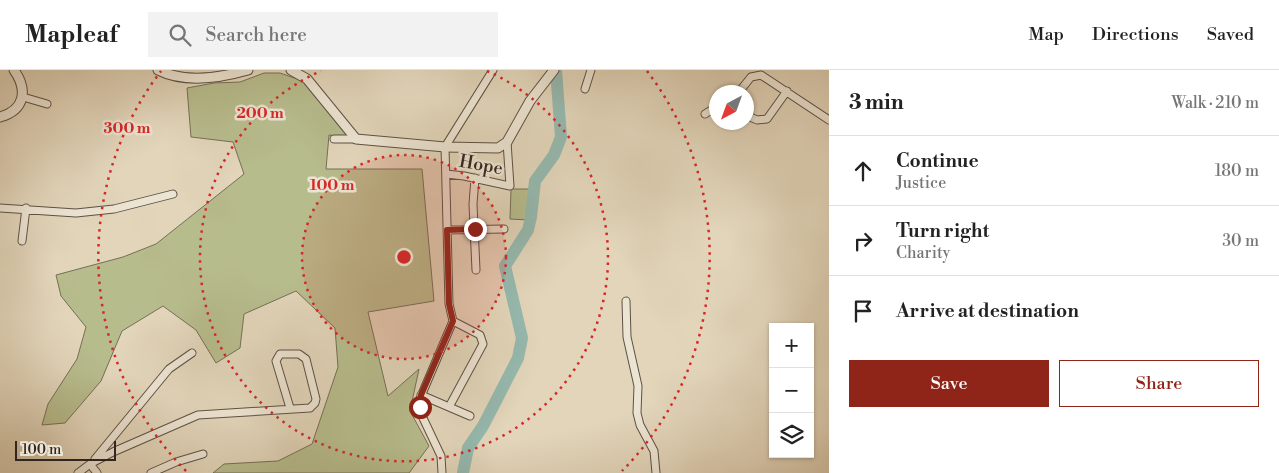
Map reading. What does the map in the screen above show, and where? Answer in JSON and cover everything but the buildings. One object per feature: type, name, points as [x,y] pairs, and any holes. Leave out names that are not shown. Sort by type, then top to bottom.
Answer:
[{"type":"street","points":[[0,117],[17,108],[23,97],[19,77],[14,70]]},
{"type":"street","points":[[158,70],[171,76],[195,78],[235,74],[248,70]]},
{"type":"street","points":[[290,70],[307,79],[356,139]]},
{"type":"street","points":[[442,473],[441,456],[420,407],[421,395],[453,321],[449,304],[445,147],[493,70]]},
{"type":"street","points":[[585,88],[591,70]]},
{"type":"street","points":[[334,139],[356,139],[445,147],[498,148],[507,142],[530,101],[551,73]]},
{"type":"street","points":[[746,85],[756,75],[769,79],[829,120]]},
{"type":"street","points":[[754,119],[766,120],[787,91]]},
{"type":"street","points":[[23,97],[46,104]]},
{"type":"street","points":[[705,114],[709,111]]},
{"type":"street","name":"Hope","points":[[446,174],[510,186],[507,142]]},
{"type":"street","points":[[474,178],[473,204],[476,270]]},
{"type":"street","points":[[0,208],[26,208],[76,213],[98,211],[173,194]]},
{"type":"street","points":[[22,241],[26,208]]},
{"type":"street","points":[[447,230],[504,229]]},
{"type":"street","points":[[626,301],[627,337],[638,386],[636,413],[640,425],[654,451],[656,473]]},
{"type":"street","points":[[449,407],[483,344],[480,335],[453,321]]},
{"type":"street","points":[[78,473],[91,462],[169,369],[192,353]]},
{"type":"street","points":[[91,462],[198,415],[310,408],[316,399],[306,359],[299,354],[280,354],[276,361],[290,408]]},
{"type":"street","points":[[421,395],[470,416]]},
{"type":"street","points":[[151,473],[176,462],[203,454]]},
{"type":"street","points":[[91,462],[97,473]]},
{"type":"green space","points":[[264,73],[280,73],[303,81],[349,134],[343,137],[329,135],[326,169],[422,169],[434,301],[368,312],[388,396],[419,369],[410,411],[429,446],[409,473],[213,473],[224,464],[278,461],[312,444],[338,367],[335,328],[296,291],[244,314],[240,348],[216,363],[196,330],[163,306],[122,331],[101,381],[65,423],[42,425],[48,404],[77,359],[86,327],[61,296],[56,275],[123,257],[156,244],[244,174],[233,142],[191,137],[187,88],[214,83],[240,82]]},
{"type":"green space","points":[[511,189],[529,189],[528,220],[510,219]]},
{"type":"waterway","points":[[463,473],[468,448],[483,426],[518,358],[522,338],[505,266],[528,230],[535,181],[554,155],[561,137],[556,70]]},
{"type":"route","points":[[420,407],[421,395],[453,321],[449,304],[447,230],[475,229]]}]
